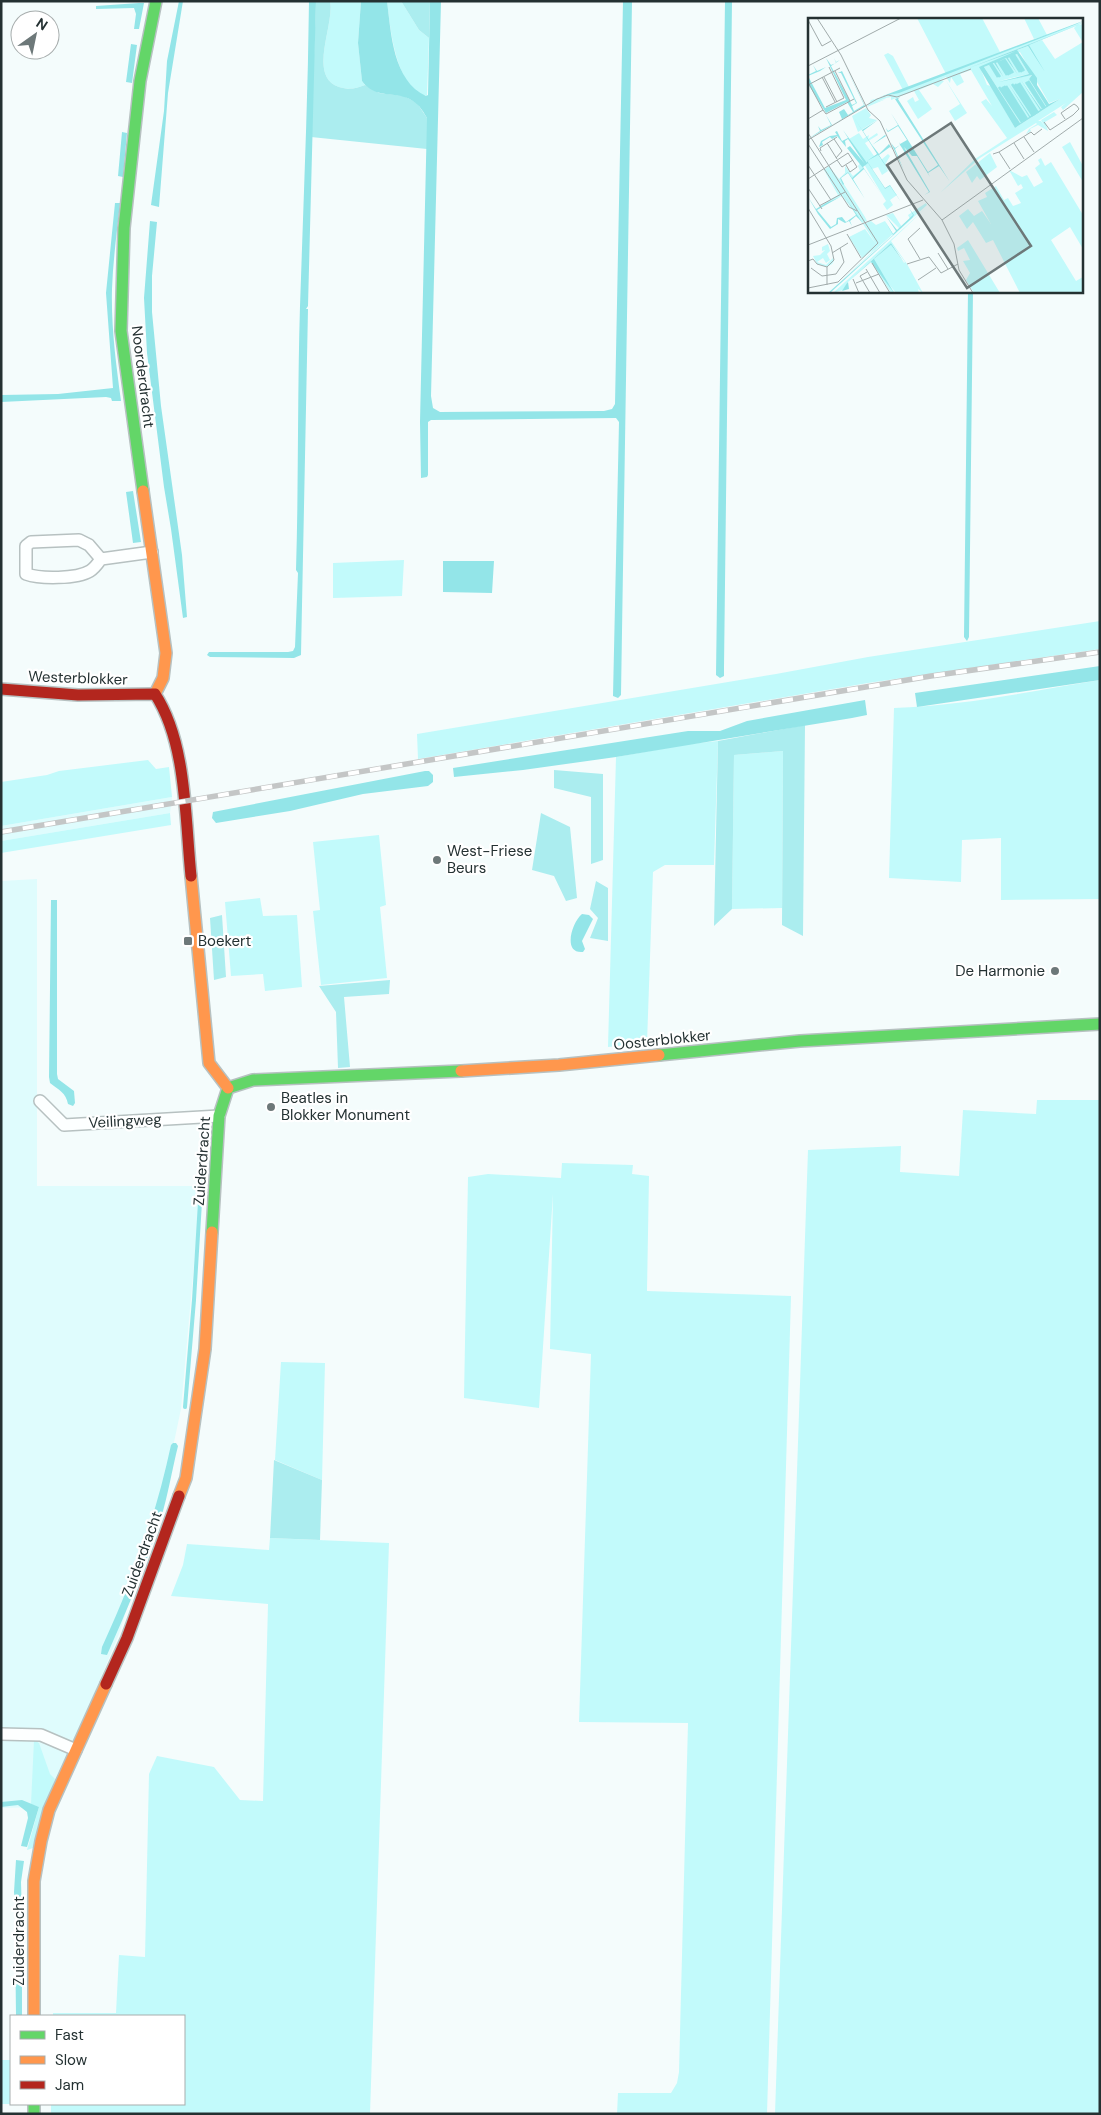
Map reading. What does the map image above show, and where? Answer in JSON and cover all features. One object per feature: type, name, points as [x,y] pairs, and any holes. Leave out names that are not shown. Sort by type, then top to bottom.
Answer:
[{"type":"street","name":"Noorderdracht","points":[[155,694],[163,678],[166,666],[121,331],[124,228],[140,80],[156,1]]},
{"type":"street","points":[[101,559],[89,545],[79,540],[31,542],[26,546],[26,574],[36,577],[82,575],[92,570],[101,559],[152,552]]},
{"type":"street","name":"Westerblokker","points":[[1,689],[38,694],[94,696],[155,694]]},
{"type":"street","points":[[155,694],[166,710],[173,728],[179,757],[209,1063],[228,1088]]},
{"type":"street","name":"Oosterblokker","points":[[228,1088],[253,1080],[540,1066],[800,1041],[1100,1024]]},
{"type":"street","name":"Zuiderdracht","points":[[34,2015],[34,1881],[41,1840],[49,1810],[127,1638],[186,1478],[205,1348],[219,1116],[228,1088]]},
{"type":"street","name":"Veilingweg","points":[[40,1101],[64,1124],[219,1116]]},
{"type":"street","points":[[1,1734],[41,1736],[76,1750]]},
{"type":"shaded area","points":[[179,1],[183,1],[168,93],[159,207],[151,205],[164,111],[167,61]]},
{"type":"shaded area","points":[[309,1],[316,1],[308,306],[306,309],[308,309],[301,655],[294,658],[210,657],[207,655],[209,652],[288,652],[293,651],[295,647],[298,573],[296,570],[299,351]]},
{"type":"shaded area","points":[[316,1],[330,1],[331,11],[323,61],[325,72],[330,81],[346,89],[365,85],[379,93],[404,96],[417,103],[427,118],[427,149],[311,137]]},
{"type":"shaded area","points":[[330,1],[361,1],[358,43],[362,81],[365,85],[352,89],[339,87],[330,81],[325,72],[323,61],[331,11]]},
{"type":"shaded area","points":[[361,1],[387,1],[392,41],[400,68],[415,89],[426,96],[428,95],[430,1],[441,1],[431,396],[433,408],[440,412],[604,411],[612,409],[615,404],[623,1],[632,1],[621,695],[618,698],[613,696],[619,422],[616,418],[431,420],[428,422],[428,475],[421,478],[420,422],[427,118],[420,107],[412,100],[377,92],[369,88],[362,81],[358,43]]},
{"type":"shaded area","points":[[387,1],[401,1],[419,30],[429,38],[427,96],[417,92],[408,83],[402,71],[396,56]]},
{"type":"shaded area","points":[[401,1],[430,1],[429,38],[419,30]]},
{"type":"shaded area","points":[[725,1],[732,1],[724,676],[720,678],[716,675]]},
{"type":"shaded area","points":[[144,3],[139,29],[134,29],[136,14],[134,8],[96,9],[96,6]]},
{"type":"shaded area","points":[[131,44],[137,45],[132,83],[126,82]]},
{"type":"shaded area","points":[[122,132],[127,133],[123,177],[118,176]]},
{"type":"shaded area","points":[[115,203],[120,203],[114,257],[112,317],[121,401],[112,401],[111,398],[106,397],[1,402],[1,395],[58,394],[113,388],[106,293]]},
{"type":"shaded area","points":[[150,221],[157,222],[152,276],[152,312],[161,406],[182,555],[187,617],[183,618],[147,353],[144,298]]},
{"type":"shaded area","points":[[968,292],[973,292],[969,637],[967,641],[964,637]]},
{"type":"shaded area","points":[[133,491],[141,542],[133,543],[126,492]]},
{"type":"shaded area","points":[[404,560],[402,596],[333,598],[333,563]]},
{"type":"shaded area","points":[[443,561],[494,561],[492,593],[443,592]]},
{"type":"shaded area","points":[[1100,621],[1100,649],[868,683],[418,759],[417,734],[868,657]]},
{"type":"shaded area","points":[[1100,666],[1100,680],[917,707],[915,693]]},
{"type":"shaded area","points":[[1100,680],[1100,899],[1001,900],[1001,838],[962,840],[961,882],[889,878],[894,708],[972,701]]},
{"type":"shaded area","points":[[865,700],[867,715],[852,718],[616,757],[523,770],[454,777],[453,768],[688,731],[720,731],[747,721]]},
{"type":"shaded area","points":[[805,725],[803,936],[782,925],[783,751],[734,755],[732,909],[714,926],[718,741]]},
{"type":"shaded area","points":[[718,741],[714,865],[665,865],[653,872],[647,1043],[608,1047],[616,757],[689,744]]},
{"type":"shaded area","points":[[783,751],[782,908],[732,909],[734,755]]},
{"type":"shaded area","points":[[148,760],[156,769],[169,767],[172,797],[1,826],[1,782],[47,775],[59,771]]},
{"type":"shaded area","points":[[554,770],[603,774],[603,860],[591,864],[591,797],[554,788]]},
{"type":"shaded area","points":[[429,771],[433,775],[433,782],[428,786],[363,794],[290,811],[216,823],[212,818],[213,812]]},
{"type":"shaded area","points":[[172,797],[170,813],[1,841],[1,826]]},
{"type":"shaded area","points":[[170,813],[171,825],[1,853],[1,841]]},
{"type":"shaded area","points":[[541,813],[570,827],[577,898],[566,901],[554,876],[532,870]]},
{"type":"shaded area","points":[[379,835],[386,905],[380,907],[387,978],[321,985],[313,911],[320,910],[313,842]]},
{"type":"shaded area","points":[[37,879],[37,1186],[201,1186],[181,1409],[166,1480],[119,1634],[87,1711],[42,1807],[1,1808],[1,881]]},
{"type":"shaded area","points":[[596,881],[608,888],[608,941],[590,938],[598,918],[590,909]]},
{"type":"shaded area","points":[[260,898],[263,916],[297,915],[302,987],[265,991],[263,974],[231,976],[225,902]]},
{"type":"shaded area","points":[[51,900],[57,900],[57,1074],[58,1079],[74,1091],[75,1103],[73,1106],[68,1104],[64,1094],[50,1083],[49,1077]]},
{"type":"shaded area","points":[[582,914],[589,915],[593,919],[582,941],[585,949],[583,952],[573,948],[571,943],[572,930]]},
{"type":"shaded area","points":[[222,915],[226,977],[214,980],[210,918]]},
{"type":"shaded area","points":[[390,980],[389,994],[344,997],[350,1067],[338,1068],[336,1012],[319,986]]},
{"type":"shaded area","points":[[1037,1100],[1100,1100],[1100,2114],[775,2114],[808,1150],[901,1146],[900,1172],[959,1176],[963,1110],[1036,1114]]},
{"type":"shaded area","points":[[562,1163],[633,1165],[632,1174],[649,1176],[647,1291],[791,1296],[767,2114],[617,2114],[618,2093],[671,2093],[677,2083],[679,2072],[688,1723],[579,1722],[591,1354],[550,1349],[553,1194],[539,1408],[464,1398],[468,1177],[488,1174],[561,1178]]},
{"type":"shaded area","points":[[281,1362],[325,1363],[322,1480],[275,1460]]},
{"type":"shaded area","points":[[173,1443],[176,1443],[178,1446],[166,1500],[155,1536],[107,1655],[101,1654],[102,1647],[142,1548]]},
{"type":"shaded area","points":[[274,1460],[322,1480],[320,1540],[270,1538]]},
{"type":"shaded area","points":[[270,1538],[389,1543],[370,2114],[51,2114],[51,2105],[185,2105],[185,2015],[53,2015],[53,2013],[116,2013],[119,1955],[145,1957],[149,1774],[157,1756],[214,1767],[240,1800],[263,1801],[268,1604],[171,1596],[183,1565],[187,1544],[269,1550]]},
{"type":"shaded area","points":[[34,1740],[39,1743],[50,1774],[55,1779],[33,1848],[27,1850],[39,1807],[31,1804]]},
{"type":"shaded area","points":[[22,1800],[39,1807],[27,1847],[21,1846],[28,1818],[27,1812],[18,1805],[1,1807],[1,1802]]},
{"type":"shaded area","points":[[16,1860],[24,1861],[21,1882],[22,1918],[16,1918],[14,1892]]},
{"type":"shaded area","points":[[22,1930],[22,2015],[16,2015],[15,1931]]},
{"type":"shaded area","points":[[1,2060],[10,2060],[10,2104],[1,2104]]},
{"type":"waterway","points":[[185,1407],[204,1137]]},
{"type":"railway","points":[[1,832],[931,676],[1100,652]]},
{"type":"traffic: fast","points":[[143,491],[121,331],[124,228],[140,81],[156,1]]},
{"type":"traffic: fast","points":[[659,1055],[800,1041],[1100,1024]]},
{"type":"traffic: fast","points":[[228,1088],[253,1080],[461,1071]]},
{"type":"traffic: fast","points":[[212,1232],[219,1116],[228,1088]]},
{"type":"traffic: fast","points":[[34,2105],[34,2114]]},
{"type":"traffic: slow","points":[[143,491],[166,653],[163,678],[155,694]]},
{"type":"traffic: slow","points":[[191,876],[209,1063],[228,1088]]},
{"type":"traffic: slow","points":[[461,1071],[559,1065],[659,1055]]},
{"type":"traffic: slow","points":[[179,1496],[186,1478],[205,1349],[212,1232]]},
{"type":"traffic: slow","points":[[34,2015],[34,1881],[41,1841],[49,1810],[106,1684]]},
{"type":"traffic: jam","points":[[1,689],[78,695],[155,694]]},
{"type":"traffic: jam","points":[[155,694],[173,735],[179,758],[183,782],[191,876]]},
{"type":"traffic: jam","points":[[106,1684],[127,1638],[179,1496]]},
{"type":"place","name":"West-Friese Beurs","points":[[437,860]]},
{"type":"place","name":"Boekert","points":[[188,941]]},
{"type":"place","name":"De Harmonie","points":[[1055,971]]},
{"type":"place","name":"Beatles in Blokker Monument","points":[[271,1107]]}]
